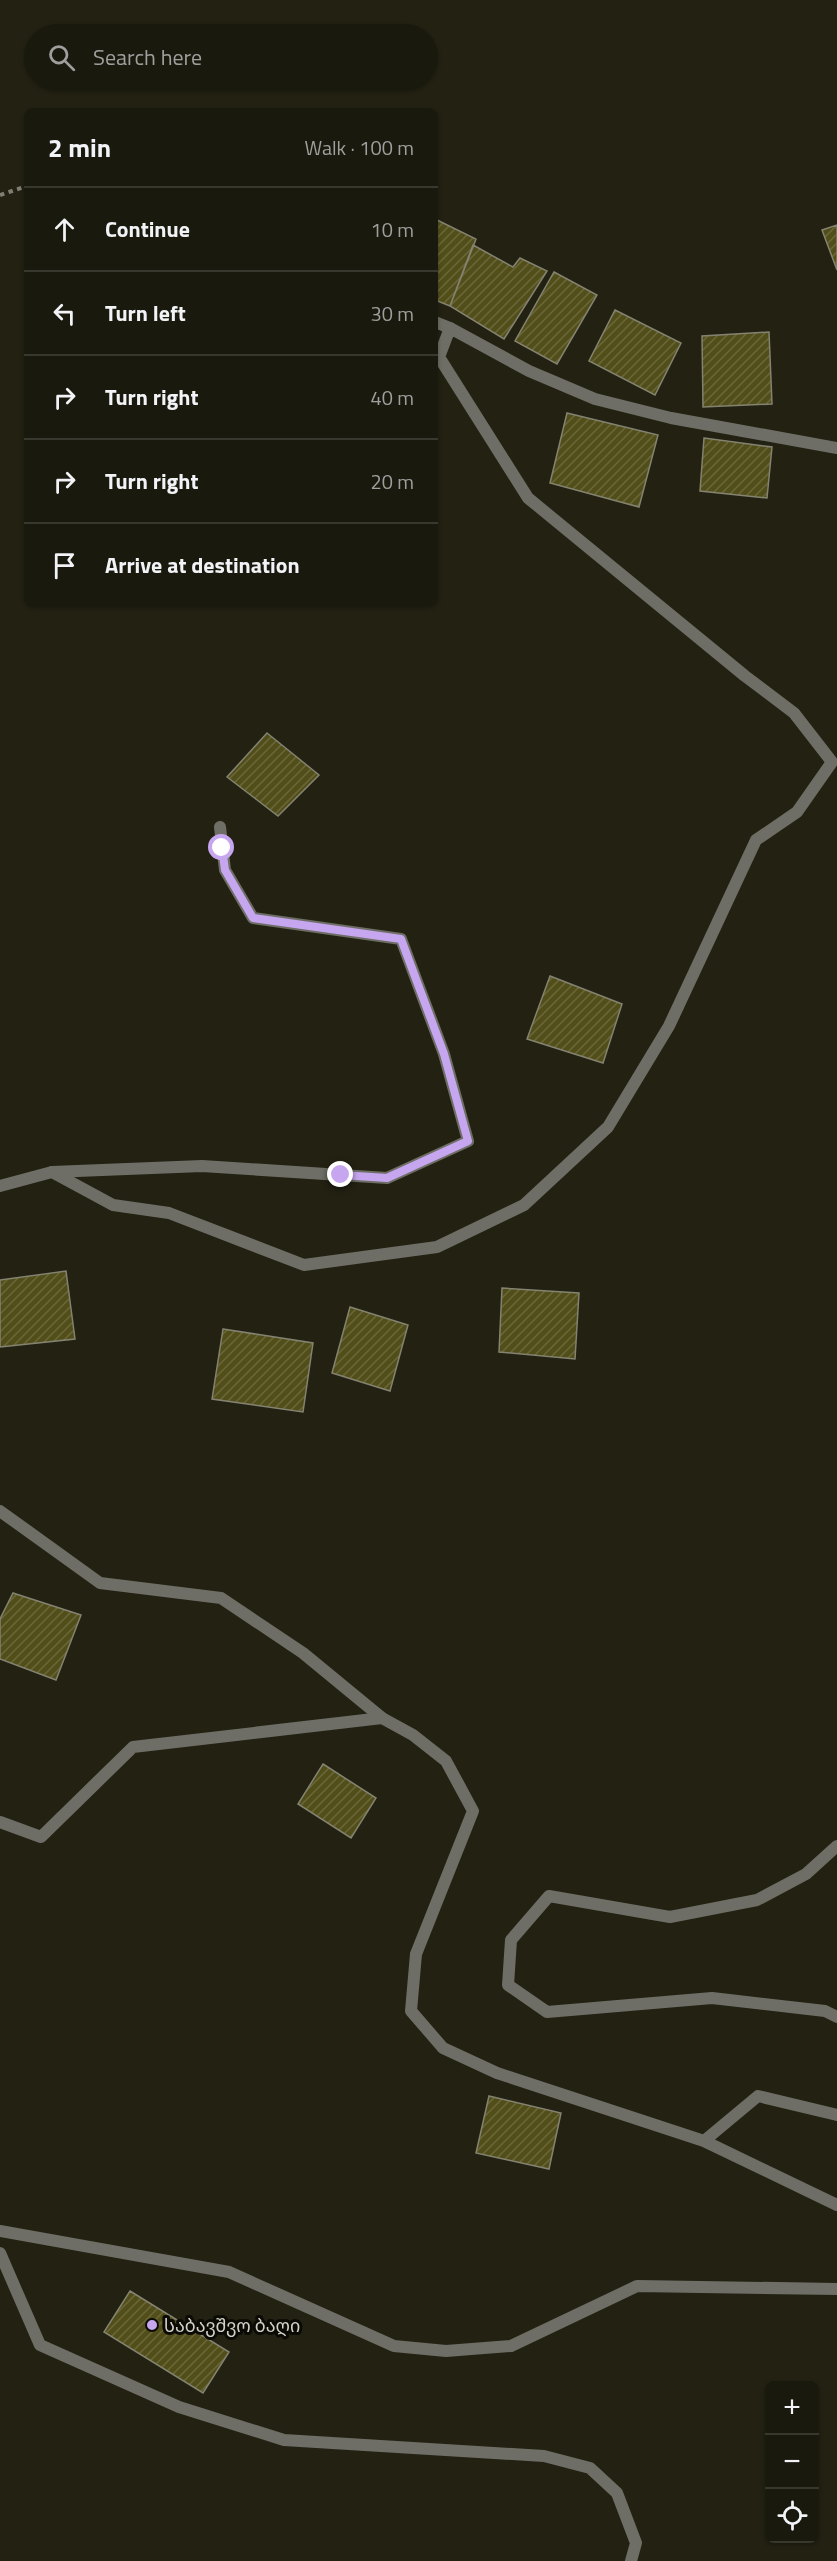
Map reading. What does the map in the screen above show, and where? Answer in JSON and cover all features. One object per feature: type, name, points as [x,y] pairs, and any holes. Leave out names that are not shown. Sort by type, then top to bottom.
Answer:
[{"type":"street","points":[[438,323],[529,371],[595,399],[671,418],[837,448]]},
{"type":"street","points":[[52,1172],[113,1205],[169,1213],[304,1265],[437,1247],[524,1205],[608,1127],[669,1026],[756,840],[797,812],[832,762],[794,713],[745,676],[528,498],[439,357],[450,328]]},
{"type":"street","points":[[0,1186],[52,1172],[202,1166],[387,1178],[468,1141],[444,1054],[401,939],[253,918],[225,870],[220,827]]},
{"type":"street","points":[[0,1510],[100,1583],[221,1598],[303,1653],[382,1718],[412,1735],[446,1761],[472,1811],[416,1954],[411,2011],[443,2048],[497,2073],[704,2141],[837,2205]]},
{"type":"street","points":[[0,1822],[41,1837],[133,1747],[382,1718]]},
{"type":"street","points":[[837,1846],[806,1874],[757,1900],[670,1917],[549,1896],[512,1940],[508,1985],[547,2012],[712,1998],[825,2011],[837,2016]]},
{"type":"street","points":[[704,2141],[758,2096],[837,2115]]},
{"type":"street","points":[[0,2231],[229,2272],[394,2346],[446,2351],[511,2346],[637,2286],[837,2289]]},
{"type":"street","points":[[0,2253],[40,2345],[179,2407],[284,2440],[543,2456],[590,2468],[617,2493],[636,2543],[631,2561]]},
{"type":"path","points":[[0,195],[24,187]]},
{"type":"building","points":[[438,220],[476,239],[450,306],[438,301]]},
{"type":"building","points":[[837,225],[837,270],[822,230]]},
{"type":"building","points":[[473,245],[513,267],[520,258],[547,271],[504,339],[450,306]]},
{"type":"building","points":[[554,272],[597,295],[557,364],[515,341]]},
{"type":"building","points":[[615,310],[681,343],[655,395],[589,361]]},
{"type":"building","points":[[769,332],[772,404],[703,407],[702,336]]},
{"type":"building","points":[[567,413],[658,435],[639,507],[550,483]]},
{"type":"building","points":[[704,438],[772,447],[767,498],[700,491]]},
{"type":"building","points":[[267,733],[319,775],[278,816],[227,777]]},
{"type":"building","points":[[550,976],[622,1004],[603,1063],[527,1039]]},
{"type":"building","points":[[66,1271],[75,1339],[0,1347],[0,1280]]},
{"type":"building","points":[[502,1288],[579,1293],[575,1359],[499,1352]]},
{"type":"building","points":[[350,1307],[408,1325],[390,1391],[332,1373]]},
{"type":"building","points":[[223,1329],[313,1343],[303,1412],[212,1399]]},
{"type":"building","points":[[13,1593],[81,1615],[56,1680],[0,1659],[0,1619]]},
{"type":"building","points":[[323,1764],[376,1798],[351,1838],[298,1804]]},
{"type":"building","points":[[489,2096],[561,2113],[549,2169],[476,2153]]},
{"type":"building","points":[[130,2291],[229,2352],[203,2393],[104,2332]]},
{"type":"place","name":"საბავშვო ბაღი","points":[[152,2325]]},
{"type":"route","points":[[222,848],[225,870],[253,918],[401,939],[444,1054],[468,1141],[387,1178],[341,1175]]}]
